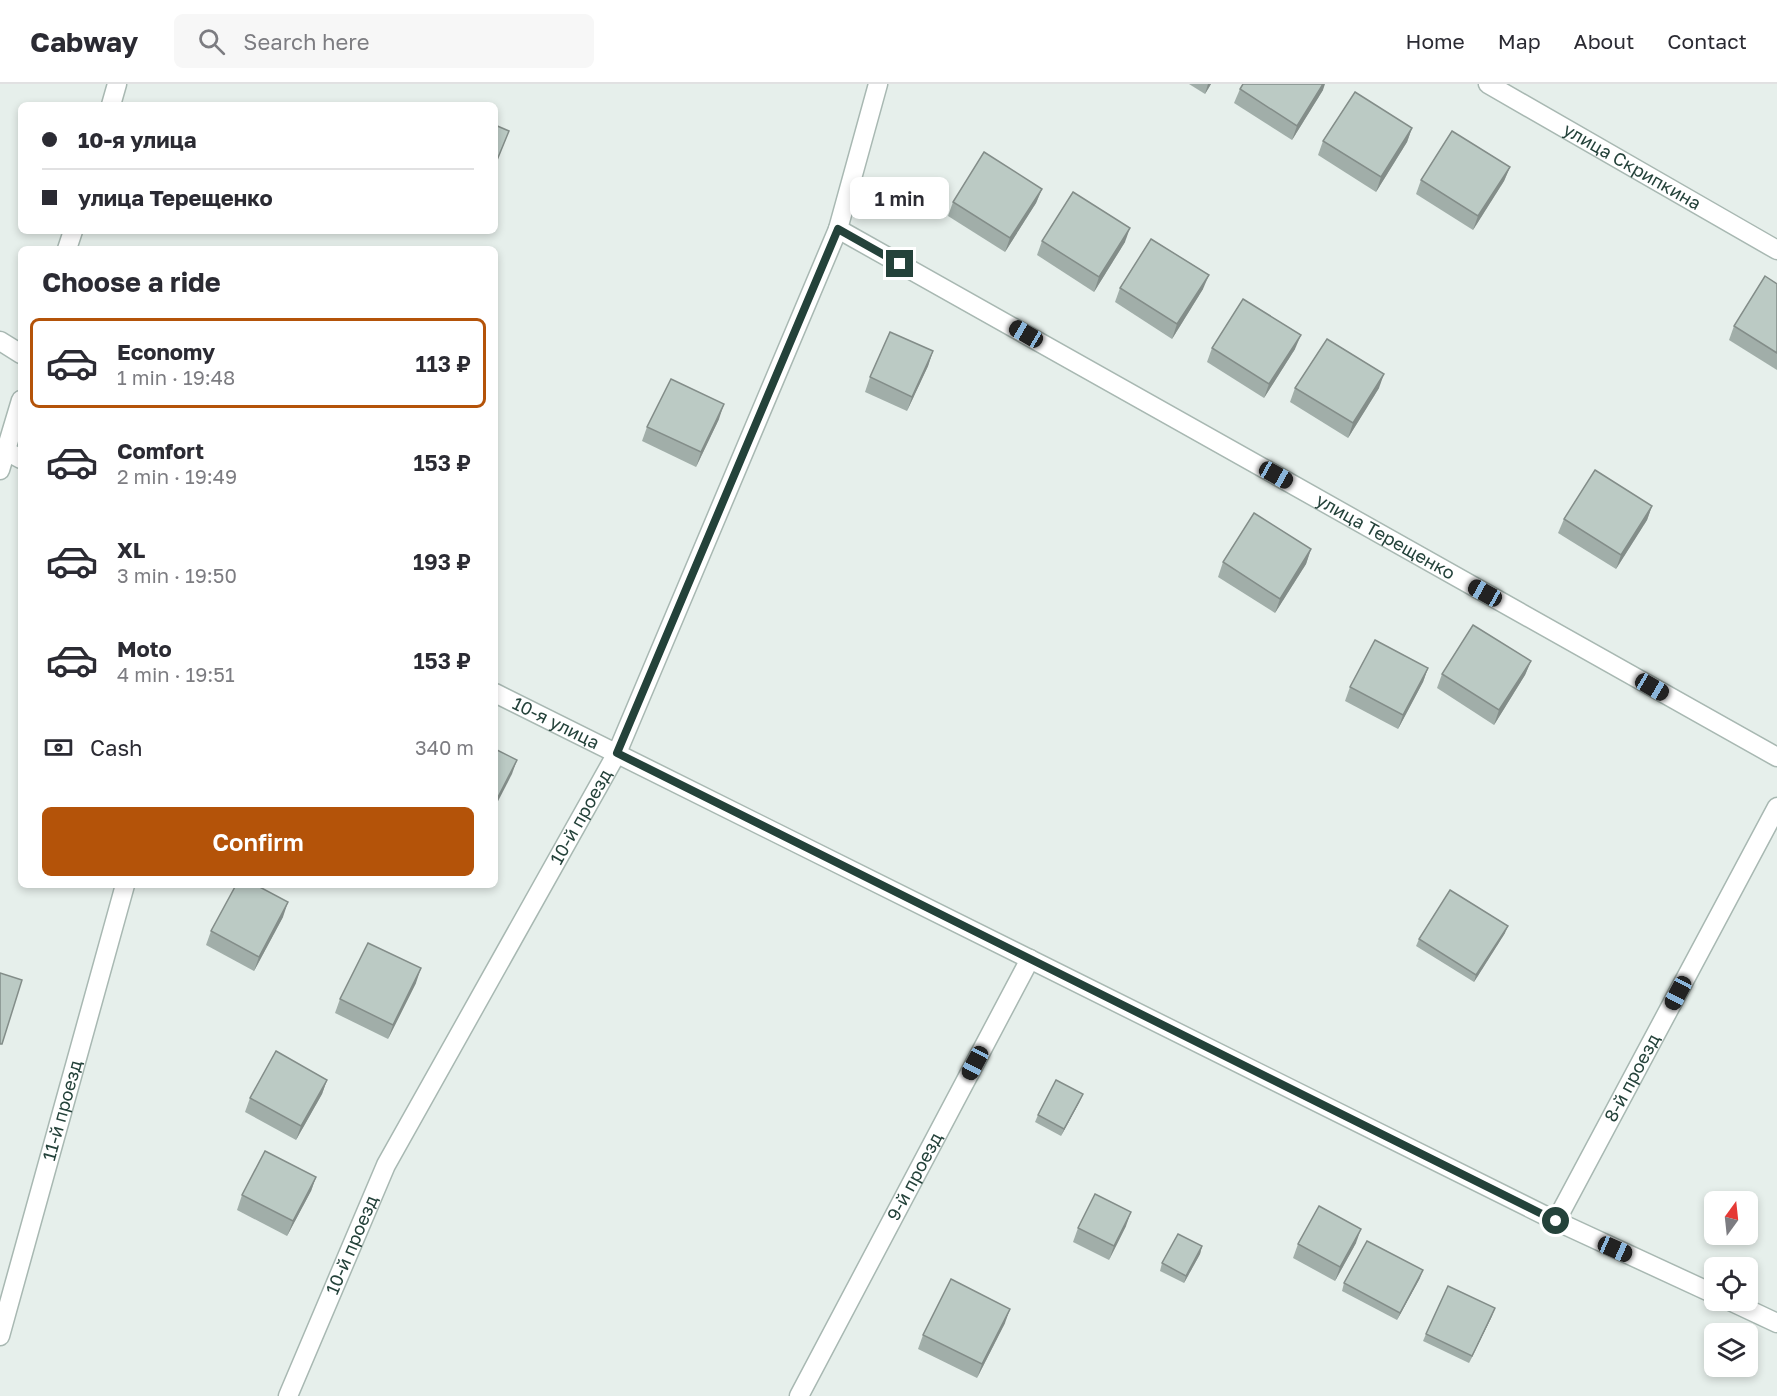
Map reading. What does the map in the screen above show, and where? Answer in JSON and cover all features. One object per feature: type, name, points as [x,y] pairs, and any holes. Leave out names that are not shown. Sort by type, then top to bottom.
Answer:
[{"type":"street","points":[[112,102],[117,84]]},
{"type":"street","name":"10-й проезд","points":[[288,1396],[386,1165],[617,753],[838,229],[878,84]]},
{"type":"street","name":"улица Скрипкина","points":[[1488,84],[1777,249]]},
{"type":"street","name":"улица Терещенко","points":[[838,229],[1777,757]]},
{"type":"street","points":[[0,341],[18,352]]},
{"type":"street","points":[[0,470],[13,455],[18,421]]},
{"type":"street","name":"10-я улица","points":[[498,694],[1556,1221],[1704,1289]]},
{"type":"street","name":"8-й проезд","points":[[1556,1221],[1777,807]]},
{"type":"street","name":"11-й проезд","points":[[0,1336],[124,888]]},
{"type":"street","name":"9-й проезд","points":[[799,1396],[1030,959]]},
{"type":"street","points":[[1751,1311],[1777,1323]]},
{"type":"building","points":[[1243,84],[1323,84],[1297,126],[1240,89]]},
{"type":"building","points":[[1355,92],[1412,128],[1381,177],[1323,141]]},
{"type":"building","points":[[498,126],[509,131],[498,158]]},
{"type":"building","points":[[1452,131],[1510,167],[1478,216],[1421,180]]},
{"type":"building","points":[[984,152],[1042,189],[1010,238],[953,202]]},
{"type":"building","points":[[1073,192],[1130,228],[1099,277],[1042,241]]},
{"type":"building","points":[[1151,239],[1209,275],[1177,324],[1120,288]]},
{"type":"building","points":[[1765,276],[1777,284],[1777,353],[1734,326]]},
{"type":"building","points":[[1243,299],[1301,335],[1269,384],[1212,348]]},
{"type":"building","points":[[890,332],[933,351],[912,397],[870,377]]},
{"type":"building","points":[[1327,339],[1384,374],[1353,423],[1295,388]]},
{"type":"building","points":[[671,379],[724,404],[701,452],[647,427]]},
{"type":"building","points":[[1595,470],[1652,506],[1621,555],[1564,519]]},
{"type":"building","points":[[1254,513],[1311,549],[1280,599],[1223,562]]},
{"type":"building","points":[[1473,625],[1531,661],[1499,710],[1442,674]]},
{"type":"building","points":[[1375,640],[1428,668],[1403,715],[1350,687]]},
{"type":"building","points":[[498,750],[517,760],[498,797]]},
{"type":"building","points":[[234,888],[262,888],[288,902],[259,957],[211,931]]},
{"type":"building","points":[[1450,890],[1508,926],[1476,975],[1419,939]]},
{"type":"building","points":[[368,943],[421,968],[393,1025],[340,999]]},
{"type":"building","points":[[0,973],[22,980],[2,1044],[0,1044]]},
{"type":"building","points":[[276,1051],[327,1080],[301,1126],[250,1098]]},
{"type":"building","points":[[1056,1080],[1083,1094],[1064,1129],[1038,1115]]},
{"type":"building","points":[[265,1151],[316,1177],[293,1221],[242,1195]]},
{"type":"building","points":[[1095,1194],[1131,1212],[1114,1246],[1078,1228]]},
{"type":"building","points":[[1319,1206],[1361,1229],[1340,1267],[1298,1244]]},
{"type":"building","points":[[1178,1234],[1202,1246],[1186,1276],[1162,1263]]},
{"type":"building","points":[[1367,1241],[1423,1270],[1400,1313],[1344,1283]]},
{"type":"building","points":[[951,1279],[1010,1309],[982,1364],[923,1335]]},
{"type":"building","points":[[1448,1286],[1495,1308],[1472,1356],[1426,1334]]},
{"type":"route","points":[[900,264],[838,229],[617,753],[1556,1221]]}]
